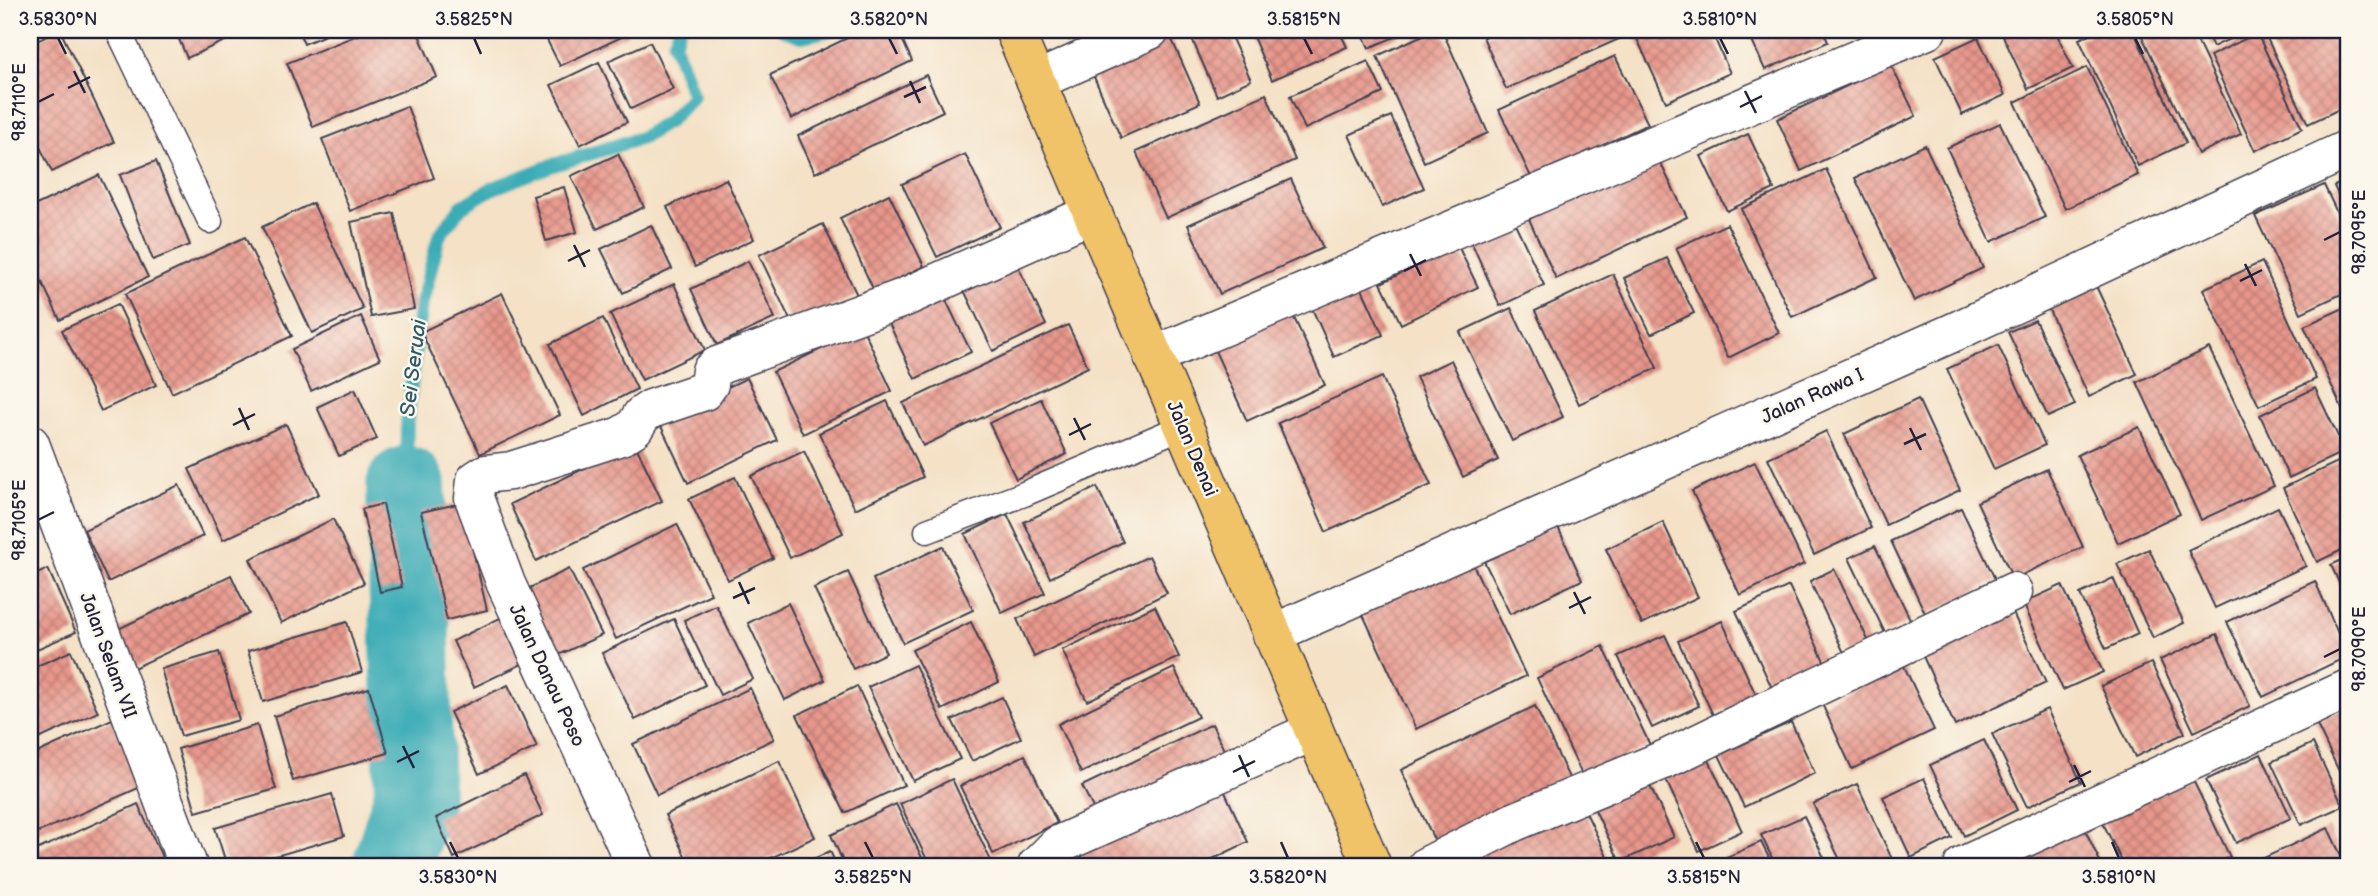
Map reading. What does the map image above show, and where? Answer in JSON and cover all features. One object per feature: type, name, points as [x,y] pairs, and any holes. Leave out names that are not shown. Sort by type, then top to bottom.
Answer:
[{"type":"main road","name":"Jalan Denai","points":[[1014,30],[1372,866]]},
{"type":"street","points":[[1036,81],[1150,30]]},
{"type":"street","points":[[1153,356],[1927,30]]},
{"type":"street","name":"Jalan Rawa I","points":[[1272,634],[1952,334],[2348,149]]},
{"type":"street","name":"Jalan Danau Poso","points":[[636,866],[506,584],[474,498],[476,480],[485,474],[511,471],[621,436],[634,428],[642,415],[651,409],[704,391],[709,384],[711,371],[717,366],[903,298],[1093,213]]},
{"type":"street","name":"Jalan Selam VII","points":[[30,444],[188,866]]},
{"type":"street","points":[[1427,866],[1514,822],[1666,759],[2013,592]]},
{"type":"street","points":[[1963,866],[2348,689]]},
{"type":"street","points":[[1037,866],[1058,845],[1314,731]]},
{"type":"lane","points":[[118,30],[210,221]]},
{"type":"lane","points":[[927,531],[1024,494],[1184,426]]},
{"type":"building","points":[[60,30],[114,142],[52,172],[30,126],[30,44]]},
{"type":"building","points":[[175,30],[249,30],[187,58]]},
{"type":"building","points":[[298,30],[337,30],[304,44]]},
{"type":"building","points":[[370,30],[417,30],[437,77],[313,127],[287,63]]},
{"type":"building","points":[[542,30],[626,30],[628,34],[560,66]]},
{"type":"building","points":[[864,30],[898,30],[912,61],[791,119],[770,75]]},
{"type":"building","points":[[1064,30],[1091,30],[1069,40]]},
{"type":"building","points":[[1188,30],[1228,30],[1251,80],[1217,96]]},
{"type":"building","points":[[1250,30],[1339,30],[1347,47],[1272,80]]},
{"type":"building","points":[[1361,30],[1411,30],[1369,48]]},
{"type":"building","points":[[1434,30],[1442,30],[1488,133],[1424,162],[1377,56]]},
{"type":"building","points":[[1499,30],[1625,30],[1628,35],[1506,89],[1483,37]]},
{"type":"building","points":[[1633,30],[1711,30],[1730,73],[1666,102]]},
{"type":"building","points":[[1747,30],[1823,30],[1828,42],[1765,70]]},
{"type":"building","points":[[2010,30],[2055,30],[2073,68],[2028,89],[2002,34]]},
{"type":"building","points":[[2100,30],[2133,30],[2186,143],[2138,166],[2079,39]]},
{"type":"building","points":[[2139,30],[2192,30],[2241,134],[2198,154]]},
{"type":"building","points":[[2205,30],[2249,30],[2213,47]]},
{"type":"building","points":[[2263,30],[2348,30],[2348,105],[2308,124]]},
{"type":"building","points":[[1169,33],[1200,103],[1121,138],[1090,68]]},
{"type":"building","points":[[2257,33],[2302,128],[2255,151],[2210,56]]},
{"type":"building","points":[[1978,37],[2005,95],[1962,115],[1935,57]]},
{"type":"building","points":[[650,42],[673,89],[631,109],[608,61]]},
{"type":"building","points":[[1615,56],[1648,124],[1532,179],[1499,110]]},
{"type":"building","points":[[1368,61],[1383,93],[1305,129],[1290,96]]},
{"type":"building","points":[[599,62],[627,122],[580,145],[551,85]]},
{"type":"building","points":[[1891,65],[1916,116],[1801,171],[1777,119]]},
{"type":"building","points":[[2087,67],[2138,175],[2065,209],[2015,102]]},
{"type":"building","points":[[926,75],[943,111],[815,173],[798,136]]},
{"type":"building","points":[[1266,94],[1295,160],[1166,218],[1136,152]]},
{"type":"building","points":[[407,106],[434,178],[350,211],[322,139]]},
{"type":"building","points":[[1391,116],[1424,188],[1382,207],[1349,135]]},
{"type":"building","points":[[2000,123],[2045,217],[1991,242],[1947,148]]},
{"type":"building","points":[[1748,134],[1774,189],[1727,211],[1701,156]]},
{"type":"building","points":[[1925,145],[1983,268],[1914,301],[1855,178]]},
{"type":"building","points":[[618,154],[644,207],[597,229],[571,176]]},
{"type":"building","points":[[965,154],[1000,227],[937,257],[902,184]]},
{"type":"building","points":[[1658,158],[1687,217],[1556,279],[1529,219]]},
{"type":"building","points":[[156,161],[190,245],[153,260],[120,175]]},
{"type":"building","points":[[1826,169],[1877,277],[1792,317],[1741,209]]},
{"type":"building","points":[[99,175],[148,277],[60,320],[30,257],[30,208]]},
{"type":"building","points":[[726,179],[754,239],[695,267],[667,207]]},
{"type":"building","points":[[1291,179],[1323,248],[1220,294],[1188,225]]},
{"type":"building","points":[[2348,180],[2348,217],[2334,186]]},
{"type":"building","points":[[2324,185],[2348,236],[2348,291],[2301,313],[2255,216]]},
{"type":"building","points":[[564,187],[577,232],[546,241],[533,196]]},
{"type":"building","points":[[889,194],[924,266],[874,291],[840,218]]},
{"type":"building","points":[[313,203],[363,309],[312,333],[262,227]]},
{"type":"building","points":[[394,213],[414,309],[371,317],[351,222]]},
{"type":"building","points":[[1513,219],[1544,285],[1500,306],[1470,239]]},
{"type":"building","points":[[823,224],[857,295],[793,326],[759,255]]},
{"type":"building","points":[[1727,224],[1779,333],[1728,358],[1676,248]]},
{"type":"building","points":[[651,225],[672,269],[623,293],[601,249]]},
{"type":"building","points":[[245,237],[292,336],[172,393],[125,294]]},
{"type":"building","points":[[1458,246],[1478,287],[1401,324],[1381,283]]},
{"type":"building","points":[[1667,258],[1694,313],[1651,334],[1624,278]]},
{"type":"building","points":[[1015,260],[1046,325],[993,351],[962,286]]},
{"type":"building","points":[[748,261],[775,318],[717,345],[691,289]]},
{"type":"building","points":[[2262,262],[2316,379],[2259,406],[2203,289]]},
{"type":"building","points":[[1613,274],[1657,368],[1579,404],[1535,311]]},
{"type":"building","points":[[1358,280],[1383,335],[1334,357],[1309,302]]},
{"type":"building","points":[[674,284],[705,350],[642,380],[610,314]]},
{"type":"building","points":[[2096,286],[2137,374],[2089,397],[2048,308]]},
{"type":"building","points":[[942,292],[971,352],[915,379],[887,319]]},
{"type":"building","points":[[502,293],[560,415],[480,454],[421,332]]},
{"type":"building","points":[[118,304],[156,385],[101,411],[62,330]]},
{"type":"building","points":[[2348,306],[2348,421],[2304,326]]},
{"type":"building","points":[[1289,307],[1325,385],[1247,421],[1211,342]]},
{"type":"building","points":[[1511,308],[1563,417],[1512,441],[1460,332]]},
{"type":"building","points":[[361,316],[380,359],[311,391],[292,349]]},
{"type":"building","points":[[603,318],[637,389],[584,416],[550,344]]},
{"type":"building","points":[[2035,320],[2075,405],[2048,417],[2008,332]]},
{"type":"building","points":[[1068,325],[1088,367],[923,446],[903,403]]},
{"type":"building","points":[[863,329],[892,391],[803,434],[773,372]]},
{"type":"building","points":[[1998,345],[2045,445],[1994,469],[1947,369]]},
{"type":"building","points":[[2209,348],[2274,486],[2201,520],[2137,382]]},
{"type":"building","points":[[1451,360],[1498,460],[1463,477],[1416,377]]},
{"type":"building","points":[[1382,377],[1431,485],[1326,532],[1278,423]]},
{"type":"building","points":[[747,378],[777,440],[688,483],[658,420]]},
{"type":"building","points":[[2315,388],[2345,451],[2289,478],[2260,415]]},
{"type":"building","points":[[355,389],[377,439],[339,456],[317,407]]},
{"type":"building","points":[[1041,399],[1067,454],[1016,479],[989,423]]},
{"type":"building","points":[[1918,399],[1960,490],[1886,525],[1844,434]]},
{"type":"building","points":[[887,401],[923,477],[855,509],[819,433]]},
{"type":"building","points":[[286,424],[319,494],[223,540],[189,469]]},
{"type":"building","points":[[2139,427],[2180,514],[2118,543],[2077,455]]},
{"type":"building","points":[[1826,431],[1871,528],[1814,555],[1768,458]]},
{"type":"building","points":[[635,444],[662,501],[536,561],[510,504]]},
{"type":"building","points":[[804,451],[843,533],[790,558],[751,476]]},
{"type":"building","points":[[2348,457],[2348,547],[2317,562],[2283,488]]},
{"type":"building","points":[[1755,462],[1804,564],[1740,595],[1692,491]]},
{"type":"building","points":[[2047,469],[2083,547],[2013,579],[1977,502]]},
{"type":"building","points":[[735,477],[773,558],[728,580],[689,499]]},
{"type":"building","points":[[179,485],[203,536],[108,582],[84,530]]},
{"type":"building","points":[[1097,487],[1123,542],[1050,578],[1024,522]]},
{"type":"building","points":[[462,503],[487,610],[447,620],[421,512]]},
{"type":"building","points":[[383,504],[402,587],[380,592],[362,509]]},
{"type":"building","points":[[2278,507],[2306,566],[2215,608],[2188,550]]},
{"type":"building","points":[[1961,508],[1996,581],[1926,615],[1891,541]]},
{"type":"building","points":[[1007,514],[1045,593],[1002,613],[965,534]]},
{"type":"building","points":[[333,519],[364,583],[281,623],[250,559]]},
{"type":"building","points":[[1663,522],[1698,597],[1642,624],[1606,549]]},
{"type":"building","points":[[677,524],[711,594],[616,639],[583,570]]},
{"type":"building","points":[[1557,525],[1582,580],[1510,614],[1483,559]]},
{"type":"building","points":[[943,546],[973,610],[903,643],[873,579]]},
{"type":"building","points":[[1875,546],[1911,621],[1885,633],[1849,558]]},
{"type":"building","points":[[2149,549],[2184,623],[2153,638],[2117,564]]},
{"type":"building","points":[[1467,552],[1526,676],[1416,729],[1358,604]]},
{"type":"building","points":[[1149,556],[1167,593],[1034,657],[1017,619]]},
{"type":"building","points":[[2348,557],[2348,603],[2331,565]]},
{"type":"building","points":[[48,569],[76,632],[30,652],[30,577]]},
{"type":"building","points":[[569,569],[602,635],[550,659],[519,593]]},
{"type":"building","points":[[1834,569],[1870,644],[1845,655],[1810,581]]},
{"type":"building","points":[[848,572],[886,653],[853,669],[814,588]]},
{"type":"building","points":[[231,575],[249,614],[134,668],[116,630]]},
{"type":"building","points":[[2113,578],[2138,634],[2106,649],[2080,594]]},
{"type":"building","points":[[2315,581],[2348,656],[2263,697],[2227,622]]},
{"type":"building","points":[[2062,585],[2103,672],[2063,690],[2023,603]]},
{"type":"building","points":[[1789,586],[1825,663],[1772,688],[1736,611]]},
{"type":"building","points":[[788,603],[825,680],[785,700],[748,623]]},
{"type":"building","points":[[716,605],[753,679],[720,695],[684,620]]},
{"type":"building","points":[[1155,606],[1179,657],[1087,701],[1062,650]]},
{"type":"building","points":[[2011,609],[2046,683],[1955,726],[1921,652]]},
{"type":"building","points":[[500,618],[522,664],[474,687],[453,641]]},
{"type":"building","points":[[674,619],[705,685],[635,720],[602,653]]},
{"type":"building","points":[[1722,621],[1756,695],[1713,715],[1678,641]]},
{"type":"building","points":[[347,622],[362,672],[263,702],[248,651]]},
{"type":"building","points":[[971,622],[999,682],[942,710],[912,650]]},
{"type":"building","points":[[2217,634],[2250,706],[2194,732],[2160,660]]},
{"type":"building","points":[[1665,635],[1699,706],[1652,728],[1618,656]]},
{"type":"building","points":[[1603,646],[1650,745],[1583,777],[1537,678]]},
{"type":"building","points":[[71,651],[98,712],[30,743],[30,669]]},
{"type":"building","points":[[219,652],[239,720],[181,736],[161,669]]},
{"type":"building","points":[[2151,663],[2185,733],[2135,757],[2101,686]]},
{"type":"building","points":[[915,665],[960,759],[913,781],[868,687]]},
{"type":"building","points":[[1904,666],[1934,730],[1852,769],[1822,704]]},
{"type":"building","points":[[1174,668],[1198,717],[1081,773],[1058,724]]},
{"type":"building","points":[[508,685],[537,747],[479,774],[450,712]]},
{"type":"building","points":[[857,686],[904,785],[845,813],[797,715]]},
{"type":"building","points":[[369,688],[388,753],[293,781],[274,716]]},
{"type":"building","points":[[750,688],[774,739],[657,795],[633,744]]},
{"type":"building","points":[[1002,697],[1021,738],[972,761],[952,720]]},
{"type":"building","points":[[1535,706],[1571,782],[1437,846],[1401,770]]},
{"type":"building","points":[[2348,706],[2348,790],[2315,721]]},
{"type":"building","points":[[2047,709],[2081,782],[2027,807],[1992,734]]},
{"type":"building","points":[[112,719],[143,786],[30,836],[30,756]]},
{"type":"building","points":[[1791,722],[1815,773],[1744,807],[1719,755]]},
{"type":"building","points":[[1212,724],[1230,763],[1101,824],[1082,786]]},
{"type":"building","points":[[257,725],[276,789],[196,812],[178,749]]},
{"type":"building","points":[[1984,740],[2017,810],[1964,836],[1930,765]]},
{"type":"building","points":[[2313,743],[2343,806],[2301,825],[2271,762]]},
{"type":"building","points":[[2261,754],[2291,818],[2236,843],[2206,780]]},
{"type":"building","points":[[1025,755],[1057,823],[993,854],[960,786]]},
{"type":"building","points":[[1707,756],[1742,831],[1699,851],[1664,776]]},
{"type":"building","points":[[779,761],[815,837],[754,866],[690,866],[665,815]]},
{"type":"building","points":[[524,775],[543,815],[454,858],[436,818]]},
{"type":"building","points":[[1924,778],[1952,838],[1911,858],[1883,797]]},
{"type":"building","points":[[2192,778],[2230,857],[2211,866],[2124,866],[2102,821]]},
{"type":"building","points":[[952,779],[993,865],[991,866],[930,866],[900,804]]},
{"type":"building","points":[[1219,779],[1248,842],[1198,866],[1086,866],[1077,846]]},
{"type":"building","points":[[1647,780],[1674,837],[1620,862],[1593,806]]},
{"type":"building","points":[[1857,784],[1892,859],[1877,866],[1843,866],[1813,804]]},
{"type":"building","points":[[332,794],[344,836],[242,866],[227,866],[215,828]]},
{"type":"building","points":[[1580,800],[1611,865],[1440,866]]},
{"type":"building","points":[[138,804],[166,866],[30,866],[30,853]]},
{"type":"building","points":[[896,804],[926,866],[845,866],[831,835]]},
{"type":"building","points":[[1804,816],[1828,866],[1776,866],[1761,835]]},
{"type":"building","points":[[2081,821],[2102,866],[2025,866],[2018,851]]},
{"type":"building","points":[[2328,828],[2346,866],[2247,866]]},
{"type":"building","points":[[1761,842],[1773,866],[1714,866],[1713,863]]},
{"type":"building","points":[[830,851],[837,866],[799,866]]},
{"type":"waterway","name":"Sei Seruai","points":[[406,486],[407,424],[420,310],[439,236],[461,207],[491,189],[550,166],[641,138],[668,122],[693,96],[674,43],[679,30]]},
{"type":"waterway","name":"Sei Seruai","points":[[784,30],[802,36],[832,30]]},
{"type":"waterway","name":"Sei Seruai","points":[[392,866],[414,796],[406,486]]}]
